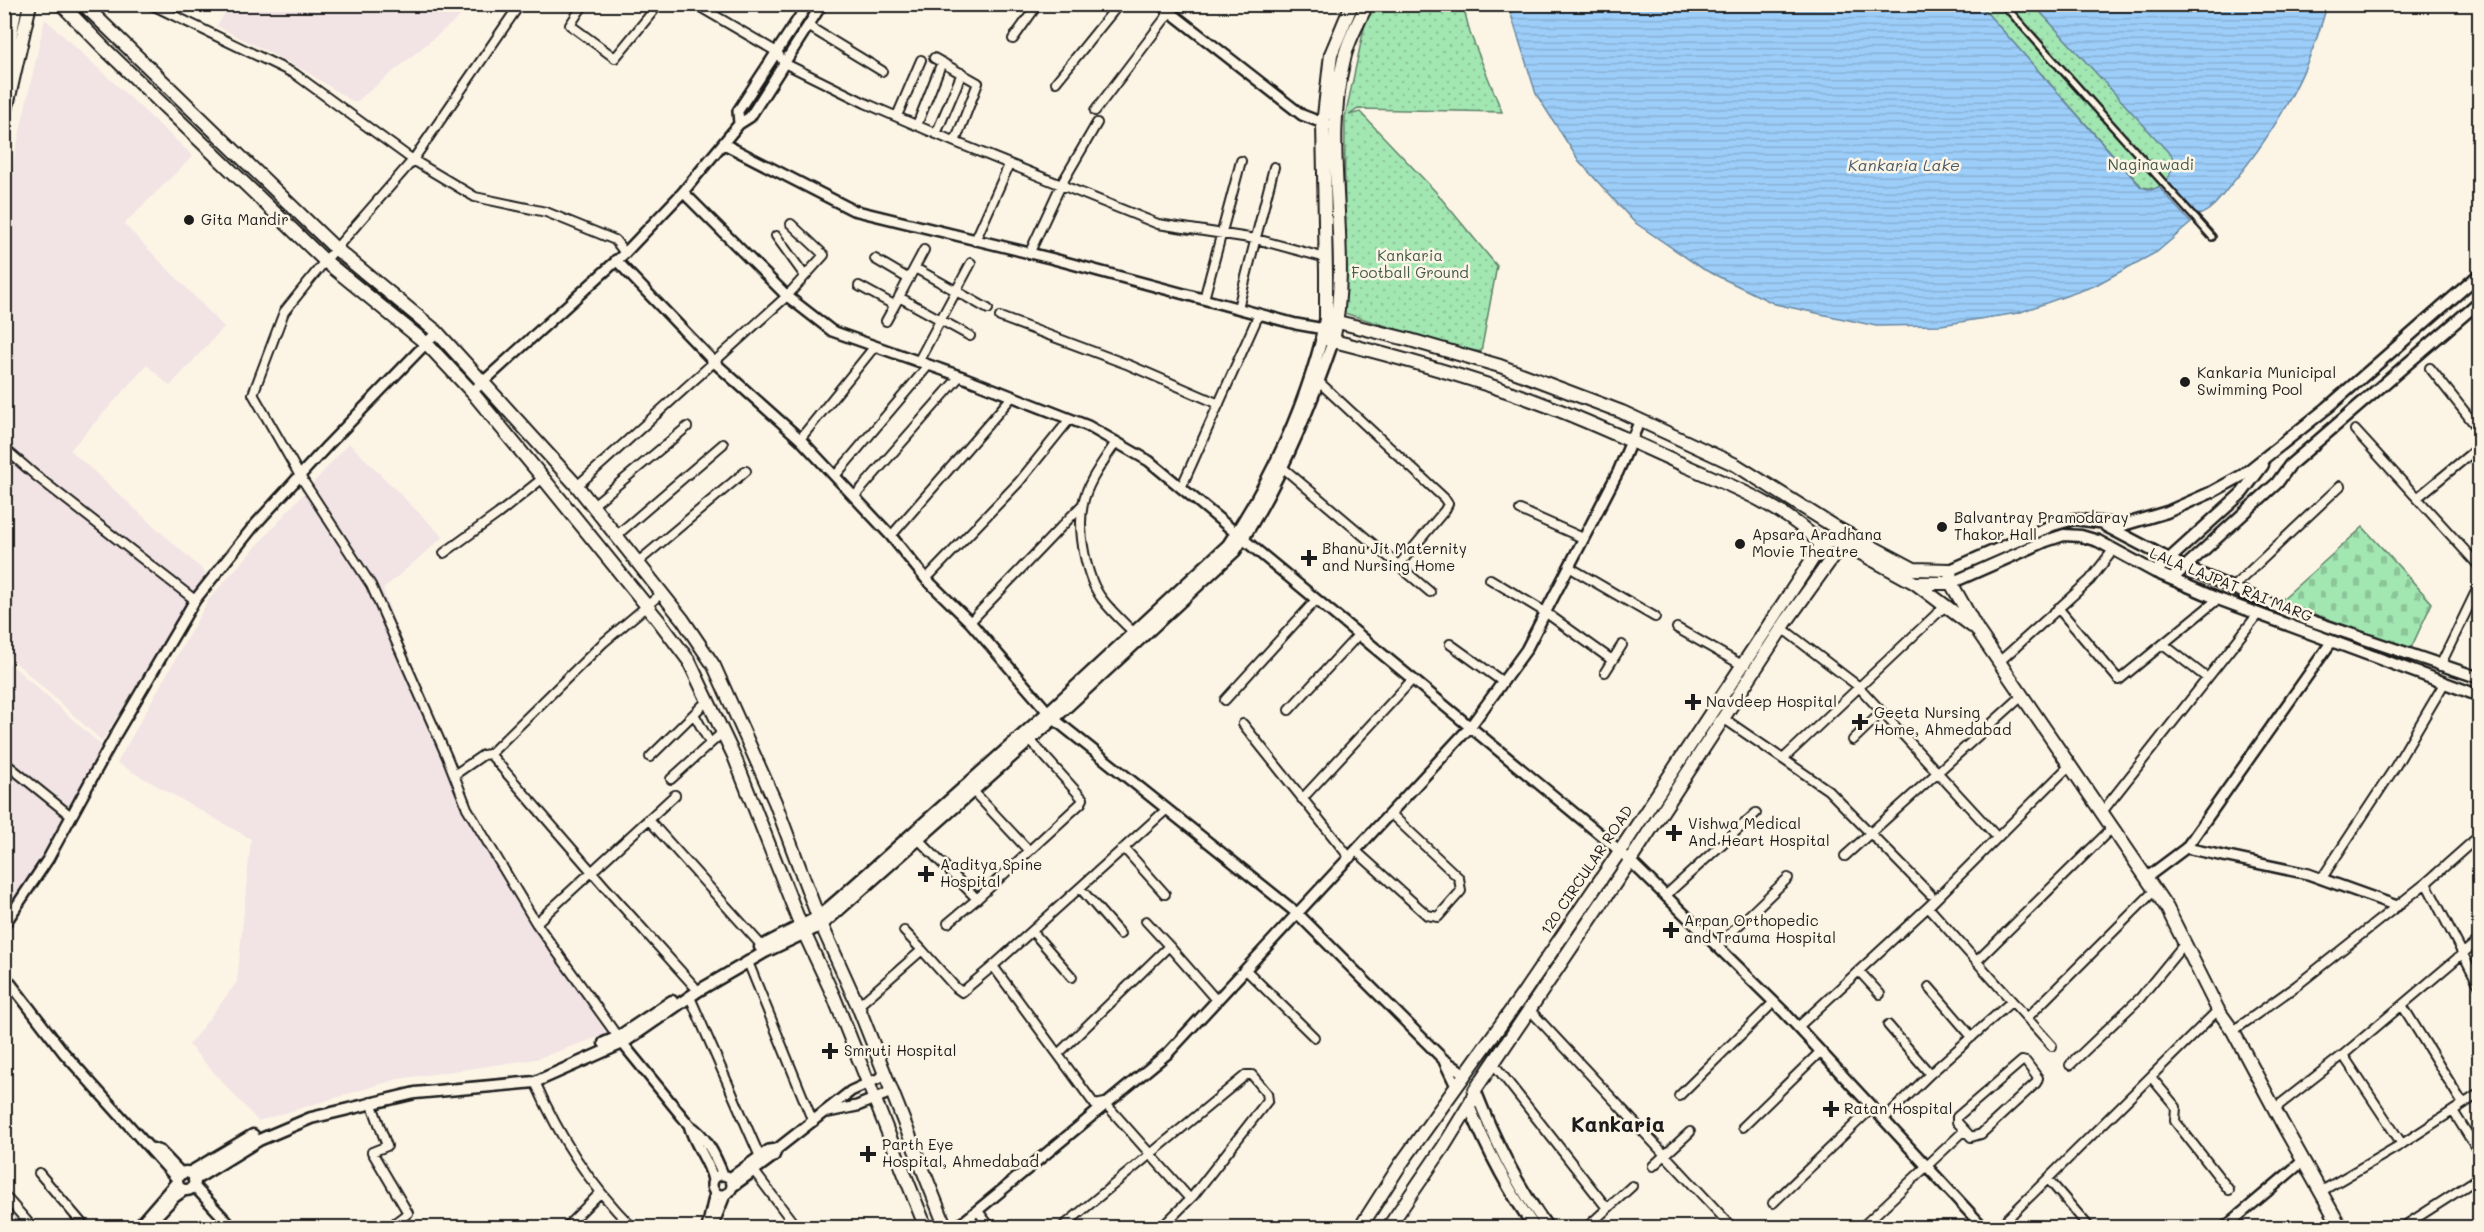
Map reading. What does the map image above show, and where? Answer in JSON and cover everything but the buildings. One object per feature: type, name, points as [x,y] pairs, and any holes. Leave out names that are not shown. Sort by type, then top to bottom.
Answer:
[{"type":"main road","points":[[4,73],[16,4]]},
{"type":"main road","points":[[4,119],[30,4]]},
{"type":"main road","points":[[61,4],[72,18],[324,261],[427,344],[472,392],[647,606],[689,661],[723,732],[803,930],[834,997],[926,1227]]},
{"type":"main road","points":[[83,4],[335,248],[437,332],[577,486],[662,593],[714,666],[775,802],[820,921],[858,1006],[946,1227]]},
{"type":"main road","points":[[820,921],[1235,551],[1247,517],[1291,430],[1328,330],[1326,258],[1331,54],[1352,4]]},
{"type":"main road","points":[[146,1227],[186,1182],[259,1140],[311,1118],[371,1102],[416,1093],[535,1082],[620,1040],[820,921],[919,840],[1030,740],[1134,633],[1255,521],[1299,433],[1319,382],[1339,271],[1329,125],[1344,58],[1367,4]]},
{"type":"main road","points":[[1328,330],[1500,366],[1558,386],[1640,420],[1736,465],[1833,526],[1846,539],[1914,569],[1951,576],[2053,525],[2074,519],[2100,524],[2123,525],[2167,512],[2243,475],[2282,445],[2480,274]]},
{"type":"main road","points":[[2173,578],[2277,483],[2295,460],[2480,301]]},
{"type":"main road","points":[[1328,330],[1495,387],[1632,441],[1742,490],[1805,528],[1822,545],[1835,539],[1846,539]]},
{"type":"main road","points":[[2282,445],[2295,460]]},
{"type":"main road","points":[[2155,572],[2242,493],[2271,454]]},
{"type":"main road","name":"LALA LAJPAT RAI MARG","points":[[2100,524],[2184,567],[2304,618],[2480,678]]},
{"type":"main road","name":"120 CIRCULAR ROAD","points":[[1360,1227],[1400,1165],[1620,851],[1833,526]]},
{"type":"main road","name":"LALA LAJPAT RAI MARG","points":[[1846,539],[1915,583],[1951,576],[2064,535],[2081,536],[2098,541],[2155,572],[2218,598],[2480,696]]},
{"type":"main road","name":"120 CIRCULAR ROAD","points":[[1388,1227],[1444,1146],[1469,1106],[1475,1090],[1630,861],[1782,628],[1846,539]]},
{"type":"main road","points":[[1951,576],[1978,631],[2167,908],[2218,1010],[2233,1031],[2341,1227]]},
{"type":"main road","points":[[1915,583],[1978,631]]},
{"type":"main road","points":[[137,1227],[186,1182],[256,1134],[309,1111],[414,1086],[533,1075],[620,1040],[694,986],[762,946],[803,930]]},
{"type":"main road","points":[[1465,1074],[1475,1090],[1491,1131],[1523,1193],[1548,1227]]},
{"type":"main road","points":[[1456,1086],[1469,1106],[1504,1180],[1535,1227]]},
{"type":"street","points":[[150,4],[295,74],[413,160],[475,197],[546,212],[615,240],[625,253]]},
{"type":"street","points":[[520,4],[413,160],[335,248],[284,312],[254,394],[300,476],[371,585],[467,808],[536,923],[620,1040],[689,1125],[713,1180],[714,1192],[707,1227]]},
{"type":"street","points":[[584,4],[570,25],[615,58],[658,4]]},
{"type":"street","points":[[695,4],[777,52],[784,63],[865,104],[1009,165],[1158,224],[1256,239],[1326,258]]},
{"type":"street","points":[[739,124],[738,111],[808,4]]},
{"type":"street","points":[[472,392],[625,253],[683,192],[739,124],[750,117],[822,4]]},
{"type":"street","points":[[1013,39],[1038,4]]},
{"type":"street","points":[[1056,82],[1119,4]]},
{"type":"street","points":[[1160,4],[1173,8],[1302,115],[1329,125]]},
{"type":"street","points":[[2003,4],[2212,237]]},
{"type":"street","points":[[1095,111],[1173,8]]},
{"type":"street","points":[[808,26],[882,71]]},
{"type":"street","points":[[934,58],[978,83],[955,142]]},
{"type":"street","points":[[897,116],[921,60]]},
{"type":"street","points":[[917,125],[942,62]]},
{"type":"street","points":[[936,134],[962,73]]},
{"type":"street","points":[[1029,254],[1061,184],[1097,123]]},
{"type":"street","points":[[724,144],[853,210],[1328,330]]},
{"type":"street","points":[[1204,299],[1241,161]]},
{"type":"street","points":[[975,241],[1009,165]]},
{"type":"street","points":[[1238,308],[1274,167]]},
{"type":"street","points":[[683,192],[787,296],[832,331],[960,376],[1011,398],[1088,426],[1149,461],[1620,851],[1774,1002],[1928,1164],[1984,1227]]},
{"type":"street","points":[[577,486],[787,296],[824,255],[791,224]]},
{"type":"street","points":[[776,236],[805,276]]},
{"type":"street","points":[[886,321],[924,250]]},
{"type":"street","points":[[875,259],[909,279]]},
{"type":"street","points":[[616,260],[714,362],[800,439],[891,536],[926,579],[970,622],[1052,715],[1298,914],[1443,1059],[1465,1074]]},
{"type":"street","points":[[918,362],[971,263]]},
{"type":"street","points":[[915,268],[988,309]]},
{"type":"street","points":[[859,286],[894,305]]},
{"type":"street","points":[[899,297],[970,336]]},
{"type":"street","points":[[1181,488],[1258,314]]},
{"type":"street","points":[[1000,317],[1129,365],[1219,404]]},
{"type":"street","points":[[4,925],[48,859],[116,734],[195,600],[253,527],[437,332]]},
{"type":"street","points":[[800,439],[875,346]]},
{"type":"street","points":[[835,476],[928,366]]},
{"type":"street","points":[[2430,368],[2480,431]]},
{"type":"street","points":[[854,497],[960,376]]},
{"type":"street","points":[[1319,382],[1448,504],[1398,566]]},
{"type":"street","points":[[891,536],[1011,398]]},
{"type":"street","points":[[926,579],[1018,482],[1069,420]]},
{"type":"street","points":[[956,1227],[1168,1053],[1470,727],[1526,650],[1632,441],[1640,420]]},
{"type":"street","points":[[592,506],[687,427]]},
{"type":"street","points":[[2355,430],[2480,567]]},
{"type":"street","points":[[970,622],[1083,504],[1092,483],[1116,442]]},
{"type":"street","points":[[617,535],[723,444]]},
{"type":"street","points":[[2417,498],[2480,446]]},
{"type":"street","points":[[4,448],[35,475],[195,600]]},
{"type":"street","points":[[1282,467],[1430,592]]},
{"type":"street","points":[[638,562],[746,471]]},
{"type":"street","points":[[444,553],[543,478]]},
{"type":"street","points":[[2233,586],[2340,486]]},
{"type":"street","points":[[1083,504],[1082,530],[1086,561],[1094,585],[1102,599],[1134,633]]},
{"type":"street","points":[[1520,510],[1583,538]]},
{"type":"street","points":[[1999,662],[2090,580],[2114,549]]},
{"type":"street","points":[[1569,567],[1655,617]]},
{"type":"street","points":[[1490,579],[1545,612],[1612,660]]},
{"type":"street","points":[[2440,666],[2480,583]]},
{"type":"street","points":[[454,775],[483,755],[490,754],[603,644],[662,593]]},
{"type":"street","points":[[2058,608],[2119,680],[2218,598]]},
{"type":"street","points":[[1226,700],[1316,600]]},
{"type":"street","points":[[1783,759],[1858,686],[1946,606]]},
{"type":"street","points":[[2102,812],[2258,614]]},
{"type":"street","points":[[1677,628],[1742,665]]},
{"type":"street","points":[[1782,628],[1858,686],[1998,837]]},
{"type":"street","points":[[1289,711],[1359,634]]},
{"type":"street","points":[[2146,878],[2186,848],[2332,641]]},
{"type":"street","points":[[1450,644],[1503,682]]},
{"type":"street","points":[[2163,644],[2208,678]]},
{"type":"street","points":[[1605,672],[1622,645]]},
{"type":"street","points":[[1302,799],[1413,679]]},
{"type":"street","points":[[2322,878],[2395,767],[2445,682]]},
{"type":"street","points":[[1845,856],[2022,696]]},
{"type":"street","points":[[650,757],[708,700]]},
{"type":"street","points":[[1853,740],[1882,712]]},
{"type":"street","points":[[694,714],[710,743]]},
{"type":"street","points":[[1724,718],[1828,790],[1930,894]]},
{"type":"street","points":[[1243,724],[1302,799],[1353,854],[1427,915],[1438,917],[1461,891],[1459,878],[1391,814]]},
{"type":"street","points":[[671,779],[723,732]]},
{"type":"street","points":[[948,923],[977,899],[1083,799],[1030,740]]},
{"type":"street","points":[[490,754],[694,986]]},
{"type":"street","points":[[4,762],[71,816]]},
{"type":"street","points":[[1798,1027],[1928,907],[2070,765]]},
{"type":"street","points":[[973,791],[1029,851]]},
{"type":"street","points":[[536,923],[675,795]]},
{"type":"street","points":[[904,931],[962,992],[1167,809]]},
{"type":"street","points":[[1665,896],[1756,813]]},
{"type":"street","points":[[648,819],[762,946]]},
{"type":"street","points":[[1977,961],[2112,828]]},
{"type":"street","points":[[2233,1031],[2296,986],[2426,883],[2480,835]]},
{"type":"street","points":[[919,840],[977,899]]},
{"type":"street","points":[[1124,848],[1165,894]]},
{"type":"street","points":[[2186,848],[2322,878],[2397,906]]},
{"type":"street","points":[[1717,946],[1788,878]]},
{"type":"street","points":[[2426,883],[2480,987]]},
{"type":"street","points":[[1080,888],[1120,934]]},
{"type":"street","points":[[2027,1018],[2155,890]]},
{"type":"street","points":[[1928,907],[2052,1046]]},
{"type":"street","points":[[1146,921],[1216,1001]]},
{"type":"street","points":[[1032,931],[1072,977]]},
{"type":"street","points":[[2274,1109],[2343,1055],[2480,939]]},
{"type":"street","points":[[2070,1065],[2140,998],[2185,943]]},
{"type":"street","points":[[1058,1054],[1169,946]]},
{"type":"street","points":[[858,1006],[922,950]]},
{"type":"street","points":[[748,962],[813,1122]]},
{"type":"street","points":[[993,966],[1095,1105],[1105,1103]]},
{"type":"street","points":[[1246,970],[1314,1037]]},
{"type":"street","points":[[1859,971],[1880,994]]},
{"type":"street","points":[[4,975],[64,1053],[151,1148],[155,1156],[211,1202],[213,1208],[233,1227]]},
{"type":"street","points":[[1929,987],[1972,1037]]},
{"type":"street","points":[[690,997],[760,1157]]},
{"type":"street","points":[[1884,1119],[1930,1074],[2012,1001]]},
{"type":"street","points":[[1679,1096],[1774,1002]]},
{"type":"street","points":[[2402,1005],[2463,1104]]},
{"type":"street","points":[[1529,1009],[1733,1227]]},
{"type":"street","points":[[1998,1227],[2218,1010]]},
{"type":"street","points":[[1888,1025],[1930,1074]]},
{"type":"street","points":[[1743,1127],[1821,1051]]},
{"type":"street","points":[[2343,1055],[2402,1144]]},
{"type":"street","points":[[1443,1059],[1456,1086]]},
{"type":"street","points":[[2022,1061],[2026,1062],[2038,1078],[2036,1083],[1981,1134],[1971,1137],[1964,1131],[1957,1122],[1957,1117],[2022,1061]]},
{"type":"street","points":[[1493,1063],[1607,1208]]},
{"type":"street","points":[[1061,1227],[1246,1075],[1252,1075],[1267,1093],[1268,1100],[1190,1199],[1161,1227]]},
{"type":"street","points":[[728,1180],[769,1150],[777,1149],[851,1091],[884,1076]]},
{"type":"street","points":[[2151,1077],[2176,1107],[2175,1121],[2229,1190]]},
{"type":"street","points":[[535,1082],[554,1125],[600,1193],[633,1227]]},
{"type":"street","points":[[826,1112],[857,1106],[891,1092]]},
{"type":"street","points":[[2320,1192],[2402,1144],[2480,1093]]},
{"type":"street","points":[[371,1102],[387,1146],[372,1152],[408,1213],[388,1227]]},
{"type":"street","points":[[1105,1103],[1190,1199]]},
{"type":"street","points":[[1773,1203],[1873,1107]]},
{"type":"street","points":[[2453,1111],[2480,1154]]},
{"type":"street","points":[[689,1125],[698,1130],[728,1180],[725,1195],[712,1227]]},
{"type":"street","points":[[1861,1227],[1964,1131]]},
{"type":"street","points":[[1653,1166],[1690,1132]]},
{"type":"street","points":[[713,1180],[728,1180],[754,1171],[774,1156],[777,1149]]},
{"type":"street","points":[[2224,1227],[2303,1161]]},
{"type":"street","points":[[754,1171],[797,1227]]},
{"type":"street","points":[[39,1173],[86,1227]]},
{"type":"street","points":[[2401,1227],[2480,1177]]},
{"type":"street","points":[[2048,1179],[2090,1227]]},
{"type":"street","points":[[1586,1227],[1632,1186]]},
{"type":"street","points":[[714,1192],[725,1195]]},
{"type":"street","points":[[565,1227],[600,1193]]},
{"type":"street","points":[[4,1195],[33,1227]]},
{"type":"street","points":[[977,1210],[991,1227]]},
{"type":"street","points":[[2415,1219],[2420,1227]]},
{"type":"shaded area","points":[[230,4],[474,5],[355,103],[307,72],[217,26]]},
{"type":"shaded area","points":[[45,19],[193,156],[124,224],[224,327],[170,386],[147,365],[70,450],[206,573],[102,741],[5,653],[5,481],[16,464],[4,455],[5,198]]},
{"type":"shaded area","points":[[349,443],[443,537],[383,589],[460,808],[607,1034],[536,1059],[398,1079],[258,1121],[189,1045],[237,982],[251,839],[117,763],[209,599]]},
{"type":"shaded area","points":[[5,659],[101,745],[81,787],[5,915]]},
{"type":"green space","name":"Kankaria Football Ground","points":[[1369,5],[1463,5],[1470,33],[1502,112],[1358,109],[1349,115],[1360,112],[1435,191],[1497,266],[1481,352],[1455,347],[1344,313],[1345,117]]},
{"type":"green space","name":"Naginawadi","points":[[1980,5],[2034,5],[2172,156],[2174,166],[2171,176],[2155,189],[2142,187]]},
{"type":"green space","points":[[2363,527],[2432,603],[2411,648],[2279,602]]},
{"type":"water","name":"Kankaria Lake","points":[[1508,5],[1980,5],[2141,187],[2151,190],[2159,187],[2191,223],[2157,252],[2094,286],[2018,313],[1941,325],[1876,326],[1775,304],[1703,269],[1634,222],[1579,161],[1536,94]]},
{"type":"water","points":[[2034,5],[2327,5],[2311,55],[2275,124],[2246,166],[2219,199],[2207,211],[2198,215],[2167,181],[2174,165],[2172,156]]},
{"type":"place","name":"Gita Mandir","points":[[189,220]]},
{"type":"place","name":"Kankaria Municipal Swimming Pool","points":[[2185,382]]},
{"type":"place","name":"Balvantray Pramodaray Thakor Hall","points":[[1942,527]]},
{"type":"place","name":"Apsara Aradhana Movie Theatre","points":[[1740,544]]},
{"type":"place","name":"Bhanu Jit Maternity and Nursing Home","points":[[1309,558]]},
{"type":"place","name":"Navdeep Hospital","points":[[1693,702]]},
{"type":"place","name":"Geeta Nursing Home, Ahmedabad","points":[[1860,722]]},
{"type":"place","name":"Vishwa Medical And Heart Hospital","points":[[1674,833]]},
{"type":"place","name":"Aaditya Spine Hospital","points":[[926,874]]},
{"type":"place","name":"Arpan Orthopedic and Trauma Hospital","points":[[1671,930]]},
{"type":"place","name":"Smruti Hospital","points":[[830,1051]]},
{"type":"place","name":"Ratan Hospital","points":[[1831,1109]]},
{"type":"place","name":"Parth Eye Hospital, Ahmedabad","points":[[868,1154]]},
{"type":"district","name":"Kankaria","points":[[1618,1125]]}]
